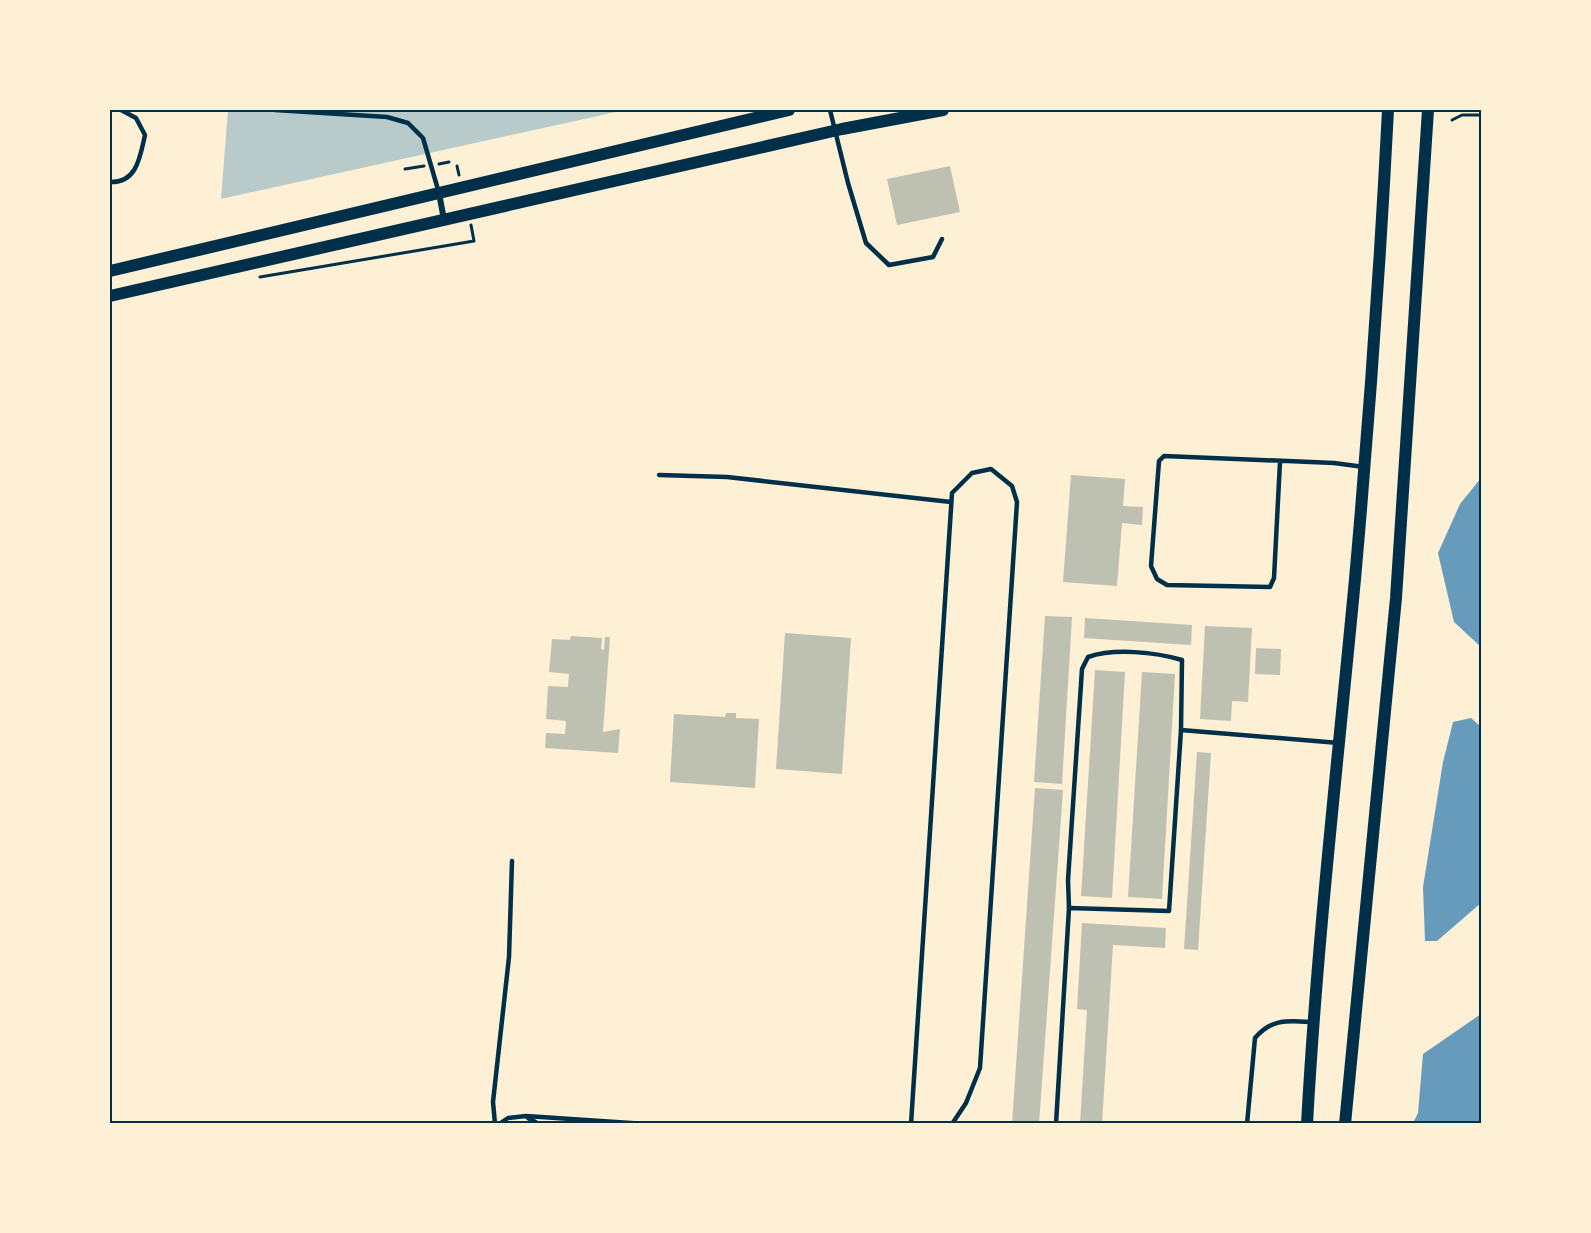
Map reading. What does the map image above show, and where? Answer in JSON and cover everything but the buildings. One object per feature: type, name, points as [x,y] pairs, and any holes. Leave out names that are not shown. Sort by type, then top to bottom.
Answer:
[{"type":"main road","points":[[110,271],[789,110]]},
{"type":"main road","points":[[110,296],[836,131],[943,110]]},
{"type":"main road","points":[[1307,1124],[1312,1022],[1380,278],[1389,110]]},
{"type":"main road","points":[[1345,1124],[1396,597],[1428,110]]},
{"type":"street","points":[[439,193],[444,219]]},
{"type":"lane","points":[[110,182],[120,182],[134,174],[145,135],[136,118],[121,110]]},
{"type":"lane","points":[[275,110],[387,117],[408,123],[423,138],[439,193]]},
{"type":"lane","points":[[830,110],[866,243],[889,265],[933,257],[942,239]]},
{"type":"lane","points":[[1280,462],[1274,578],[1270,587],[1167,585],[1157,579],[1151,566],[1159,461],[1164,456],[1334,463],[1364,467]]},
{"type":"lane","points":[[911,1124],[952,493],[972,473],[991,469],[1005,477],[1012,486],[1017,502],[980,1068],[966,1103],[952,1124]]},
{"type":"lane","points":[[659,475],[727,477],[951,502]]},
{"type":"lane","points":[[1056,1124],[1070,908],[1068,880],[1082,669],[1088,657],[1102,652],[1170,656],[1182,660],[1181,730],[1169,911],[1070,908]]},
{"type":"lane","points":[[1181,730],[1339,742]]},
{"type":"lane","points":[[512,861],[509,957],[493,1102],[497,1124],[508,1118],[526,1116],[645,1124]]},
{"type":"lane","points":[[1247,1124],[1255,1038],[1264,1028],[1279,1020],[1312,1022]]},
{"type":"lane","points":[[526,1116],[538,1124]]},
{"type":"path","points":[[1452,120],[1462,115],[1482,115]]},
{"type":"path","points":[[249,278],[295,273],[474,240],[471,224]]},
{"type":"shaded area","points":[[228,110],[625,110],[221,199]]},
{"type":"water","points":[[1481,478],[1481,647],[1454,622],[1438,553],[1460,504]]},
{"type":"water","points":[[1471,718],[1481,727],[1481,903],[1437,941],[1425,941],[1423,887],[1443,762],[1453,722]]},
{"type":"water","points":[[1481,1014],[1481,1123],[1413,1123],[1418,1113],[1423,1054]]}]
